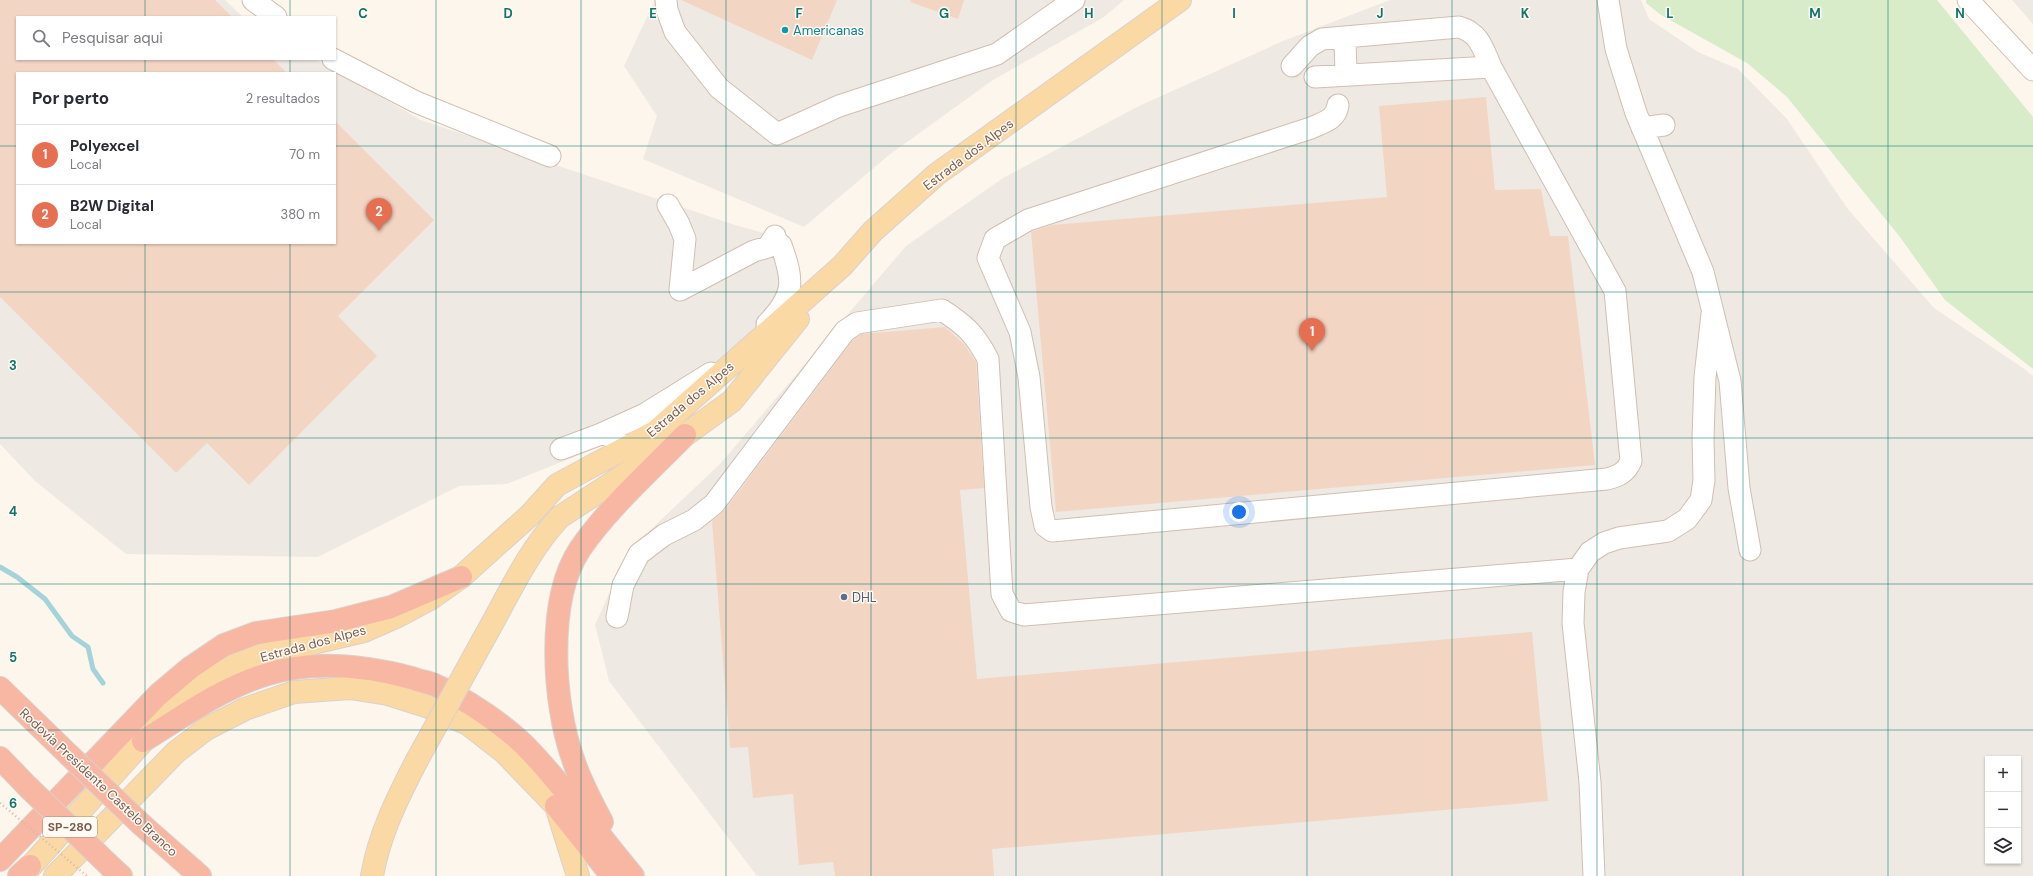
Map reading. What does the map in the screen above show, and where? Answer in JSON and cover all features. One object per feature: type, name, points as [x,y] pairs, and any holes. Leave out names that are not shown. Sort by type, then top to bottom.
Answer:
[{"type":"highway","points":[[624,874],[584,787],[566,736],[558,688],[556,640],[559,609],[567,578],[579,550],[610,512],[685,435]]},
{"type":"highway","points":[[0,860],[158,695],[190,668],[224,645],[256,633],[336,621],[391,607],[461,577]]},
{"type":"highway","points":[[143,741],[222,694],[269,674],[305,668],[343,666],[384,671],[434,684],[481,710],[531,751],[624,874]]},
{"type":"highway","name":"Rodovia Presidente Castelo Branco","points":[[0,688],[142,825],[200,876]]},
{"type":"highway","name":"SP-280","points":[[0,758],[28,787],[116,871]]},
{"type":"highway","points":[[556,806],[624,874]]},
{"type":"main road","name":"Estrada dos Alpes","points":[[24,873],[171,710],[200,685],[233,666],[262,655],[364,631],[398,616],[430,599],[461,577],[530,515],[557,485],[655,432],[842,266],[873,231],[937,174],[1180,0]]},
{"type":"main road","points":[[372,876],[380,840],[396,802],[416,762],[537,545],[556,521],[576,505],[685,435],[732,401],[842,266]]},
{"type":"main road","points":[[55,876],[176,752],[206,729],[245,709],[294,692],[350,688],[388,694],[426,706],[468,724],[504,752],[556,806],[578,876]]},
{"type":"street","points":[[253,0],[275,16]]},
{"type":"street","points":[[666,0],[667,10],[675,32],[719,88],[777,134],[838,106],[996,54],[1074,0]]},
{"type":"street","points":[[1608,0],[1616,49],[1642,128],[1703,272],[1709,293],[1712,314],[1730,380],[1739,488],[1750,550]]},
{"type":"street","points":[[1968,0],[2033,70]]},
{"type":"street","points":[[1292,66],[1316,41],[1460,27],[1470,30],[1478,38],[1491,67],[1615,290],[1631,461],[1627,469],[1619,475],[1607,479],[1052,531],[1045,526],[1041,508],[1029,377],[1020,332],[988,258],[995,239],[1028,220],[1311,128],[1331,119],[1337,113],[1338,104]]},
{"type":"street","points":[[1345,37],[1346,76]]},
{"type":"street","points":[[335,60],[416,102],[550,156]]},
{"type":"street","points":[[1315,77],[1491,67]]},
{"type":"street","points":[[1642,128],[1664,125]]},
{"type":"street","points":[[561,449],[602,434],[645,414],[708,375],[740,351],[772,319],[788,298],[791,284],[788,266],[778,241],[768,247],[754,251],[680,290],[685,239],[679,224],[668,205]]},
{"type":"street","points":[[617,617],[623,585],[639,554],[664,535],[694,520],[714,504],[846,331],[857,323],[942,310],[965,325],[981,344],[988,359],[1002,594],[1012,611],[1024,614],[1578,570]]},
{"type":"street","points":[[1594,876],[1590,782],[1574,623],[1574,592],[1578,570],[1590,552],[1604,543],[1619,538],[1668,531],[1687,519],[1701,500],[1704,480],[1703,438],[1705,377],[1712,314]]},
{"type":"street","points":[[602,434],[616,437],[655,432]]},
{"type":"path","points":[[0,803],[87,876]]},
{"type":"shaded area","points":[[0,0],[225,0],[242,16],[16,16],[16,60],[317,60],[421,120],[735,225],[775,236],[791,251],[800,270],[799,282],[736,364],[658,423],[507,484],[459,486],[318,557],[126,554],[35,481],[0,444]]},
{"type":"shaded area","points":[[655,0],[1124,0],[1104,17],[993,80],[889,155],[804,227],[643,159],[657,116],[624,66]]},
{"type":"shaded area","points":[[1390,0],[1641,0],[1649,19],[1698,52],[1738,69],[1787,119],[1847,208],[1934,308],[2033,376],[2033,876],[757,876],[609,681],[595,625],[628,551],[720,464],[906,246],[1003,178],[1139,106],[1283,41]]},
{"type":"shaded area","points":[[2012,0],[2033,0],[2033,24]]},
{"type":"green space","points":[[1646,0],[1937,0],[2033,117],[2033,369],[1945,300],[1900,237],[1787,97],[1747,63],[1661,15],[1646,3]]},
{"type":"building","points":[[0,0],[215,0],[231,16],[16,16],[16,60],[274,60],[286,72],[16,72],[16,244],[336,244],[336,122],[434,220],[338,316],[377,356],[249,485],[207,443],[176,473],[0,297]]},
{"type":"building","name":"Americanas","points":[[681,0],[837,0],[812,60]]},
{"type":"building","points":[[911,0],[964,0],[958,19],[910,2]]},
{"type":"building","points":[[1486,97],[1495,190],[1541,189],[1550,236],[1568,236],[1595,465],[1056,512],[1031,232],[1052,225],[1387,197],[1379,106]]},
{"type":"building","points":[[945,327],[964,344],[976,362],[984,488],[960,490],[977,679],[1532,632],[1548,801],[992,849],[994,876],[835,876],[833,862],[799,865],[793,794],[753,798],[748,747],[730,748],[712,521],[724,511],[853,340],[861,334]]},
{"type":"waterway","points":[[0,567],[17,577],[45,599],[72,636],[88,647],[93,669],[103,683]]},
{"type":"place","name":"Americanas","points":[[785,30]]},
{"type":"place","name":"B2W Digital","points":[[379,231]]},
{"type":"place","name":"Polyexcel","points":[[1312,351]]},
{"type":"place","name":"DHL","points":[[844,597]]}]
